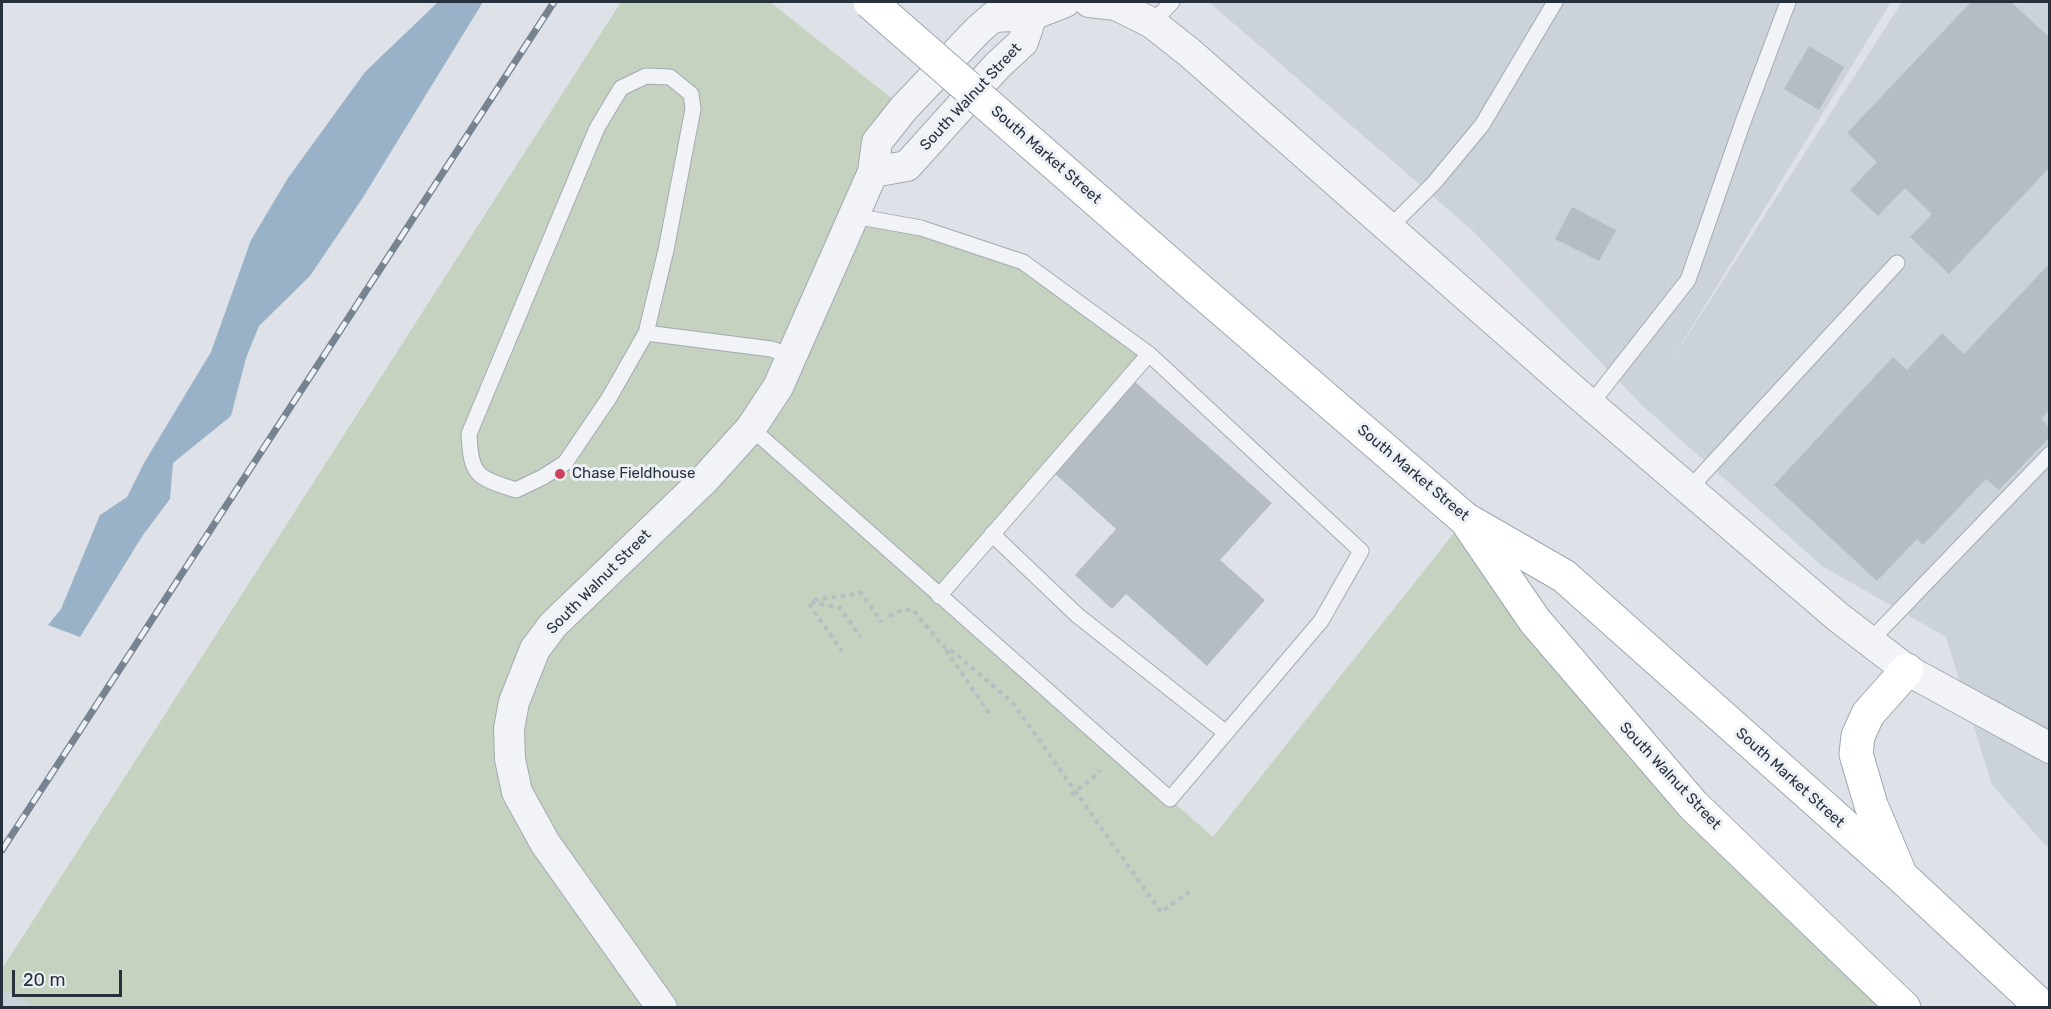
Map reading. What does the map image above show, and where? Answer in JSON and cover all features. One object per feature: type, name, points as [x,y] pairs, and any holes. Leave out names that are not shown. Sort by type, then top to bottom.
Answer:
[{"type":"main road","name":"South Market Street","points":[[870,2],[1466,519],[1564,576],[1901,876],[2043,1008]]},
{"type":"main road","name":"South Walnut Street","points":[[1466,519],[1535,621],[1648,755],[1693,805],[1904,1008]]},
{"type":"main road","points":[[1901,876],[1871,805],[1857,754],[1858,736],[1868,714],[1907,670]]},
{"type":"street","points":[[1032,15],[1065,2]]},
{"type":"street","points":[[1089,2],[1162,12],[1190,53],[1590,405],[1838,617],[1907,670],[2049,748]]},
{"type":"street","name":"South Walnut Street","points":[[662,1008],[545,843],[517,792],[510,759],[511,720],[523,675],[535,649],[553,625],[704,480],[751,428],[778,387],[793,356],[873,172],[877,142],[904,108],[993,17],[1032,15],[1023,42],[997,66],[907,166],[873,172]]},
{"type":"lane","points":[[1389,228],[1434,183],[1482,125],[1555,2]]},
{"type":"lane","points":[[1590,405],[1688,280],[1788,2]]},
{"type":"lane","points":[[646,76],[670,77],[691,94],[693,109],[666,250],[646,333],[609,398],[565,463],[516,490],[484,480],[471,461],[469,434],[597,128],[621,88],[646,76]]},
{"type":"lane","points":[[751,428],[1170,799],[1321,621],[1361,551],[1149,354],[1023,262],[921,228],[854,216]]},
{"type":"lane","points":[[1689,489],[1897,263]]},
{"type":"lane","points":[[646,333],[771,349],[793,356]]},
{"type":"lane","points":[[939,596],[1149,354]]},
{"type":"lane","points":[[1870,641],[2049,454]]},
{"type":"lane","points":[[992,534],[1077,615],[1226,733]]},
{"type":"path","points":[[811,602],[861,593],[882,622]]},
{"type":"path","points":[[811,602],[840,608],[861,637]]},
{"type":"path","points":[[811,602],[842,651]]},
{"type":"path","points":[[889,616],[904,609],[913,610],[945,648],[991,716]]},
{"type":"path","points":[[945,648],[955,652],[1012,702],[1161,912],[1189,892]]},
{"type":"path","points":[[1071,795],[1094,777],[1115,751]]},
{"type":"shaded area","points":[[1209,2],[1891,2],[1666,369],[1902,2],[2049,2],[2049,849],[1992,785],[1946,637],[1822,566],[1643,406],[1472,230]]},
{"type":"shaded area","points":[[2,989],[39,1007],[2,1007]]},
{"type":"green space","name":"Chase Fieldhouse","points":[[621,2],[770,2],[904,108],[854,216],[1023,262],[1149,354],[939,596],[1213,837],[1465,519],[1648,755],[1904,1007],[39,1008],[2,989],[2,969]]},
{"type":"water","points":[[438,2],[483,2],[362,199],[310,276],[259,326],[246,358],[231,416],[173,463],[170,499],[143,535],[80,637],[48,625],[61,609],[100,515],[127,497],[144,463],[211,352],[251,240],[288,178],[365,72]]},
{"type":"building","points":[[1971,2],[2011,2],[2050,38],[2050,167],[1949,274],[1910,237],[1932,214],[1905,188],[1878,216],[1850,190],[1877,162],[1847,133]]},
{"type":"building","points":[[1809,46],[1844,67],[1819,110],[1784,89]]},
{"type":"building","points":[[1572,207],[1616,230],[1599,261],[1555,239]]},
{"type":"building","points":[[2050,263],[2050,409],[2041,419],[2050,428],[2050,437],[1999,490],[1986,479],[1923,545],[1917,539],[1877,581],[1774,485],[1893,357],[1907,370],[1942,333],[1964,354]]},
{"type":"building","points":[[1133,380],[1272,503],[1220,560],[1265,600],[1207,666],[1126,594],[1112,609],[1075,575],[1116,529],[1052,471]]},
{"type":"railway","points":[[2,850],[554,2]]},
{"type":"place","name":"Chase Fieldhouse","points":[[560,474]]}]
